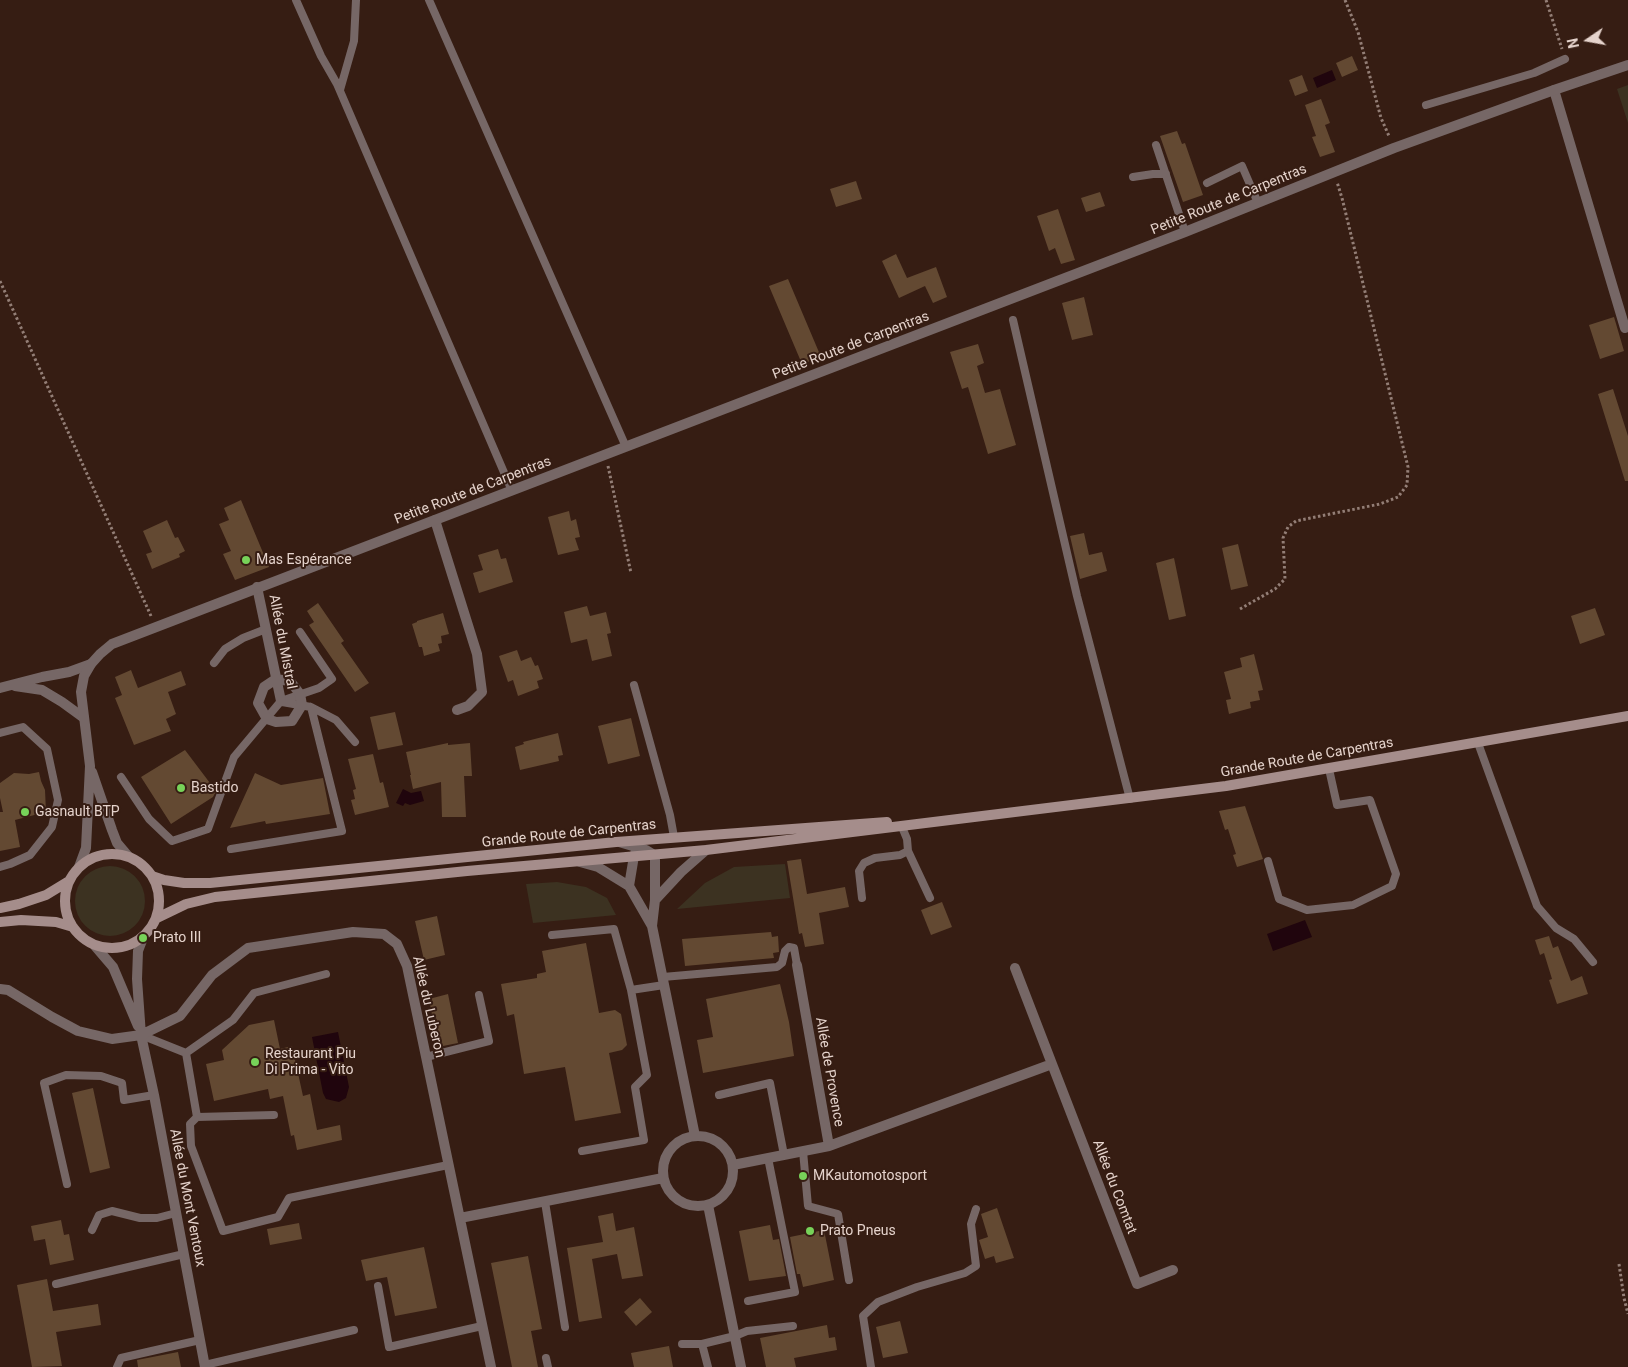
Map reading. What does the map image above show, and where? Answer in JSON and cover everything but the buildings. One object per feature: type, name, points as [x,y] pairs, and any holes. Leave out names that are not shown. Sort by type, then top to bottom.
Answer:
[{"type":"main road","name":"Grande Route de Carpentras","points":[[157,918],[186,904],[215,897],[579,861],[636,852],[654,854],[706,850],[1226,786],[1628,716]]},
{"type":"main road","name":"Grande Route de Carpentras","points":[[152,876],[184,883],[210,883],[674,837],[989,816]]},
{"type":"main road","points":[[128,856],[111,854],[94,857],[79,867],[69,881],[65,897],[66,913],[73,927],[83,938],[95,946],[112,949],[128,946],[143,938]]},
{"type":"main road","name":"Grande Route de Carpentras","points":[[128,856],[142,864],[152,876],[158,889],[160,903],[157,918],[143,938]]},
{"type":"main road","points":[[0,908],[46,895],[69,881]]},
{"type":"main road","points":[[0,922],[21,920],[56,922],[73,927]]},
{"type":"street","name":"Petite Route de Carpentras","points":[[79,867],[86,848],[90,766],[81,692],[84,676],[91,664],[112,644],[1185,232],[1394,148],[1628,65]]},
{"type":"street","points":[[1554,90],[1625,328]]},
{"type":"street","points":[[435,520],[477,654],[482,692],[468,706],[457,710]]},
{"type":"street","name":"Allée du Mistral","points":[[258,587],[280,701]]},
{"type":"street","name":"Petite Route de Carpentras","points":[[5,686],[69,672],[91,664]]},
{"type":"street","points":[[276,679],[290,681],[304,702],[292,721],[276,722],[266,719],[258,703],[264,687],[276,679]]},
{"type":"street","name":"Petite Route de Carpentras","points":[[5,686],[42,690],[84,718]]},
{"type":"street","name":"Petite Route de Carpentras","points":[[90,766],[112,830],[118,843],[128,856]]},
{"type":"street","points":[[616,842],[636,852],[697,836]]},
{"type":"street","points":[[655,900],[680,872],[706,850]]},
{"type":"street","points":[[630,886],[636,852]]},
{"type":"street","points":[[652,926],[655,900],[654,854]]},
{"type":"street","points":[[579,861],[598,867],[630,886],[652,926],[695,1136]]},
{"type":"street","name":"Allée du Luberon","points":[[0,989],[8,990],[78,1031],[112,1039],[141,1035],[180,1016],[212,975],[248,948],[352,932],[384,934],[397,944],[407,966],[491,1367]]},
{"type":"street","name":"Allée du Mont Ventoux","points":[[143,938],[138,951],[137,979],[141,1035],[205,1366]]},
{"type":"street","name":"Allée du Mont Ventoux","points":[[95,946],[113,967],[141,1035]]},
{"type":"street","name":"Allée de Provence","points":[[732,1165],[828,1146],[797,965]]},
{"type":"street","name":"Allée du Comtat","points":[[1015,968],[1137,1284],[1173,1270]]},
{"type":"street","points":[[828,1146],[1052,1064]]},
{"type":"street","points":[[695,1136],[714,1140],[723,1146],[729,1155],[732,1165],[731,1185],[718,1201],[708,1205],[697,1207],[685,1204],[675,1198],[667,1189],[663,1178],[663,1166],[666,1155],[673,1146],[683,1139],[695,1136]]},
{"type":"street","points":[[460,1218],[663,1178]]},
{"type":"street","points":[[708,1205],[741,1367]]},
{"type":"lane","points":[[296,0],[321,56],[340,90],[512,491]]},
{"type":"lane","points":[[340,90],[354,42],[356,0]]},
{"type":"lane","points":[[429,0],[626,447]]},
{"type":"lane","points":[[1426,105],[1534,73],[1565,60]]},
{"type":"lane","points":[[1156,145],[1185,232]]},
{"type":"lane","points":[[1207,183],[1242,166],[1258,203]]},
{"type":"lane","points":[[1133,177],[1166,174]]},
{"type":"lane","points":[[1013,320],[1077,596],[1130,799]]},
{"type":"lane","points":[[214,663],[225,649],[243,638],[266,629]]},
{"type":"lane","points":[[300,632],[332,679],[304,702]]},
{"type":"lane","points":[[634,685],[670,815],[674,837]]},
{"type":"lane","points":[[121,778],[149,819],[172,841],[208,829],[234,757],[280,701],[304,702],[336,720],[355,742]]},
{"type":"lane","points":[[231,849],[342,831],[304,702]]},
{"type":"lane","points":[[0,733],[23,727],[47,749],[58,800],[52,827],[30,855],[10,864],[0,866]]},
{"type":"lane","points":[[1478,743],[1536,906],[1556,928],[1574,939],[1593,962]]},
{"type":"lane","points":[[1268,860],[1279,899],[1307,910],[1353,905],[1392,886],[1396,874],[1370,800],[1337,805],[1329,769]]},
{"type":"lane","points":[[902,827],[907,840],[908,850],[930,898]]},
{"type":"lane","points":[[862,898],[860,871],[864,863],[875,858],[900,856],[908,850]]},
{"type":"lane","points":[[552,935],[614,929],[631,990],[647,1075],[635,1087],[644,1140],[582,1151]]},
{"type":"lane","points":[[631,990],[663,981],[777,967],[782,963],[785,950],[789,947],[794,948],[797,965]]},
{"type":"lane","points":[[186,1053],[233,1020],[254,993],[326,974]]},
{"type":"lane","points":[[426,1057],[489,1041],[479,995]]},
{"type":"lane","points":[[141,1035],[186,1053]]},
{"type":"lane","points":[[186,1053],[198,1117]]},
{"type":"lane","points":[[67,1184],[44,1082],[66,1075],[100,1076],[122,1083],[124,1100],[154,1095]]},
{"type":"lane","points":[[718,1095],[770,1083],[784,1154]]},
{"type":"lane","points":[[274,1115],[198,1117],[190,1124],[191,1146],[223,1231],[278,1218],[289,1198],[448,1165]]},
{"type":"lane","points":[[802,1151],[808,1206],[838,1214],[849,1280]]},
{"type":"lane","points":[[748,1301],[795,1292],[768,1158]]},
{"type":"lane","points":[[545,1202],[565,1327]]},
{"type":"lane","points":[[871,1367],[863,1316],[878,1302],[917,1287],[965,1273],[976,1266],[970,1224],[976,1209]]},
{"type":"lane","points":[[92,1230],[99,1215],[112,1211],[140,1218],[158,1218],[176,1213]]},
{"type":"lane","points":[[56,1284],[184,1254]]},
{"type":"lane","points":[[378,1286],[389,1347],[482,1326]]},
{"type":"lane","points":[[682,1344],[702,1344],[747,1331],[793,1326]]},
{"type":"lane","points":[[205,1366],[354,1330]]},
{"type":"lane","points":[[117,1367],[121,1358],[200,1340]]},
{"type":"lane","points":[[702,1344],[708,1367]]},
{"type":"lane","points":[[546,1358],[548,1367]]},
{"type":"path","points":[[1345,0],[1358,32],[1381,118],[1394,148]]},
{"type":"path","points":[[1546,0],[1559,34],[1565,60]]},
{"type":"path","points":[[1240,609],[1275,589],[1285,579],[1283,538],[1288,527],[1296,521],[1380,504],[1398,497],[1407,485],[1408,467],[1334,172]]},
{"type":"path","points":[[0,281],[156,628]]},
{"type":"path","points":[[606,455],[631,573]]},
{"type":"path","points":[[1619,1264],[1628,1314]]},
{"type":"shaded area","points":[[1332,70],[1336,80],[1317,88],[1313,78]]},
{"type":"shaded area","points":[[1628,85],[1628,123],[1617,89]]},
{"type":"shaded area","points":[[403,789],[411,793],[421,791],[424,801],[410,805],[405,803],[403,806],[396,803]]},
{"type":"shaded area","points":[[785,864],[790,898],[677,909],[705,883],[734,867]]},
{"type":"shaded area","points":[[110,866],[129,872],[139,882],[145,901],[139,920],[129,930],[110,936],[91,930],[81,920],[75,901],[81,882],[91,872]]},
{"type":"shaded area","points":[[557,882],[586,887],[607,898],[616,915],[533,923],[526,884]]},
{"type":"shaded area","points":[[1305,920],[1312,937],[1273,951],[1267,934]]},
{"type":"shaded area","points":[[338,1032],[349,1087],[346,1098],[339,1102],[326,1099],[323,1093],[312,1037]]},
{"type":"place","name":"Mas Espérance","points":[[246,560]]},
{"type":"place","name":"Bastido","points":[[181,788]]},
{"type":"place","name":"Gasnault BTP","points":[[25,812]]},
{"type":"place","name":"Prato III","points":[[143,938]]},
{"type":"place","name":"Restaurant Piu Di Prima - Vito","points":[[255,1062]]},
{"type":"place","name":"MKautomotosport","points":[[803,1176]]},
{"type":"place","name":"Prato Pneus","points":[[810,1231]]}]
